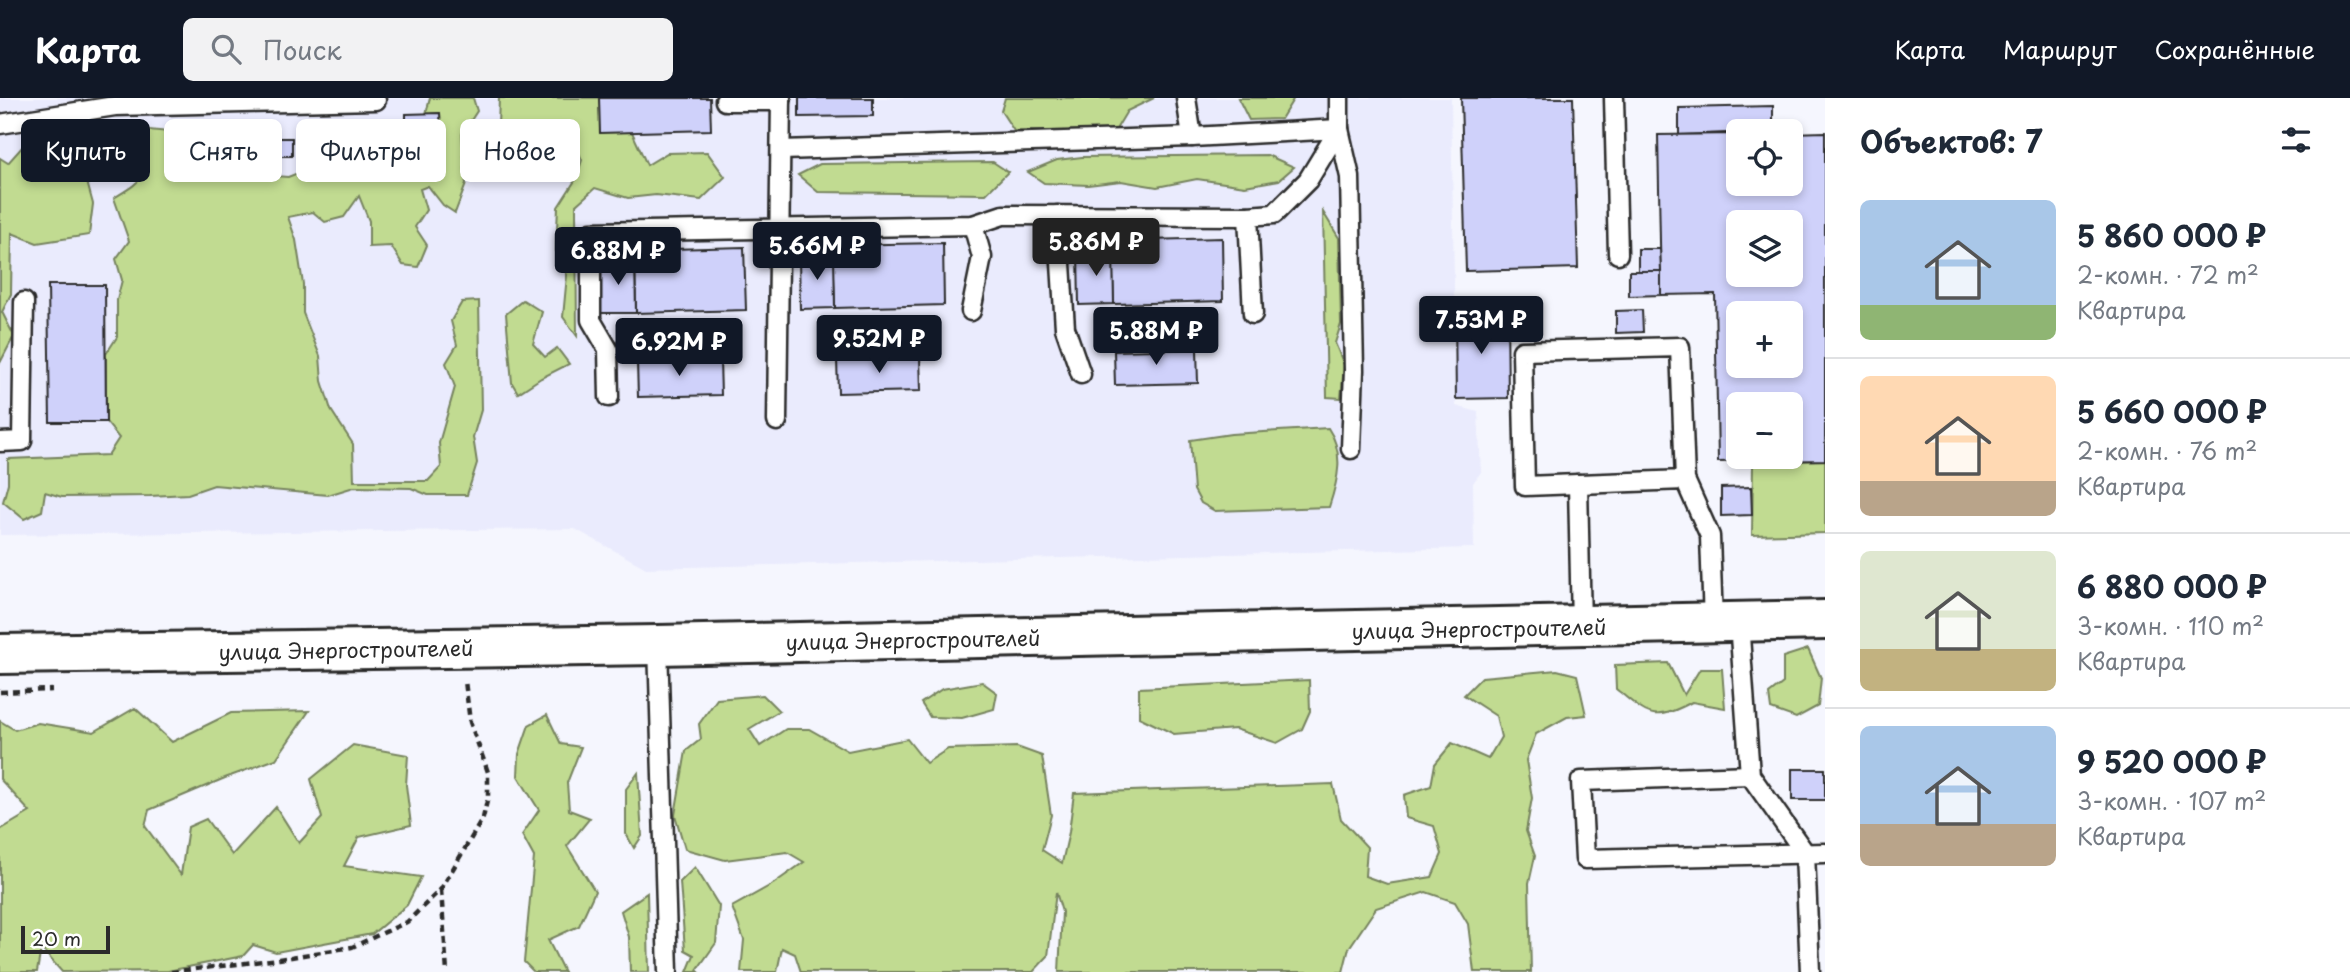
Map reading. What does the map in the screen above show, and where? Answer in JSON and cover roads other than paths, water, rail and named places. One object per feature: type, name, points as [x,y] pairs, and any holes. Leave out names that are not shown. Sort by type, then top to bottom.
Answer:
[{"type":"main road","name":"улица Энергостроителей","points":[[0,654],[658,645],[1825,620]]},
{"type":"lane","points":[[1186,98],[1192,137]]},
{"type":"lane","points":[[1339,98],[1339,129],[1350,177],[1354,370],[1351,449]]},
{"type":"lane","points":[[1615,98],[1618,254]]},
{"type":"lane","points":[[0,124],[115,106],[376,100]]},
{"type":"lane","points":[[724,101],[781,100],[777,421]]},
{"type":"lane","points":[[782,150],[1192,137],[1339,129]]},
{"type":"lane","points":[[609,397],[608,349],[591,320],[591,232],[973,225],[1003,215],[1274,214],[1308,180],[1339,129]]},
{"type":"lane","points":[[1058,215],[1065,328],[1081,374]]},
{"type":"lane","points":[[1248,216],[1253,314]]},
{"type":"lane","points":[[971,311],[982,257],[973,225]]},
{"type":"lane","points":[[0,442],[22,441],[24,302]]},
{"type":"lane","points":[[1685,480],[1525,486],[1522,351],[1680,347],[1685,480],[1710,536],[1750,775],[1805,853],[1810,972]]},
{"type":"lane","points":[[1578,484],[1581,626]]},
{"type":"lane","points":[[658,645],[668,972]]},
{"type":"lane","points":[[1750,775],[1581,781],[1585,859],[1825,853]]}]
